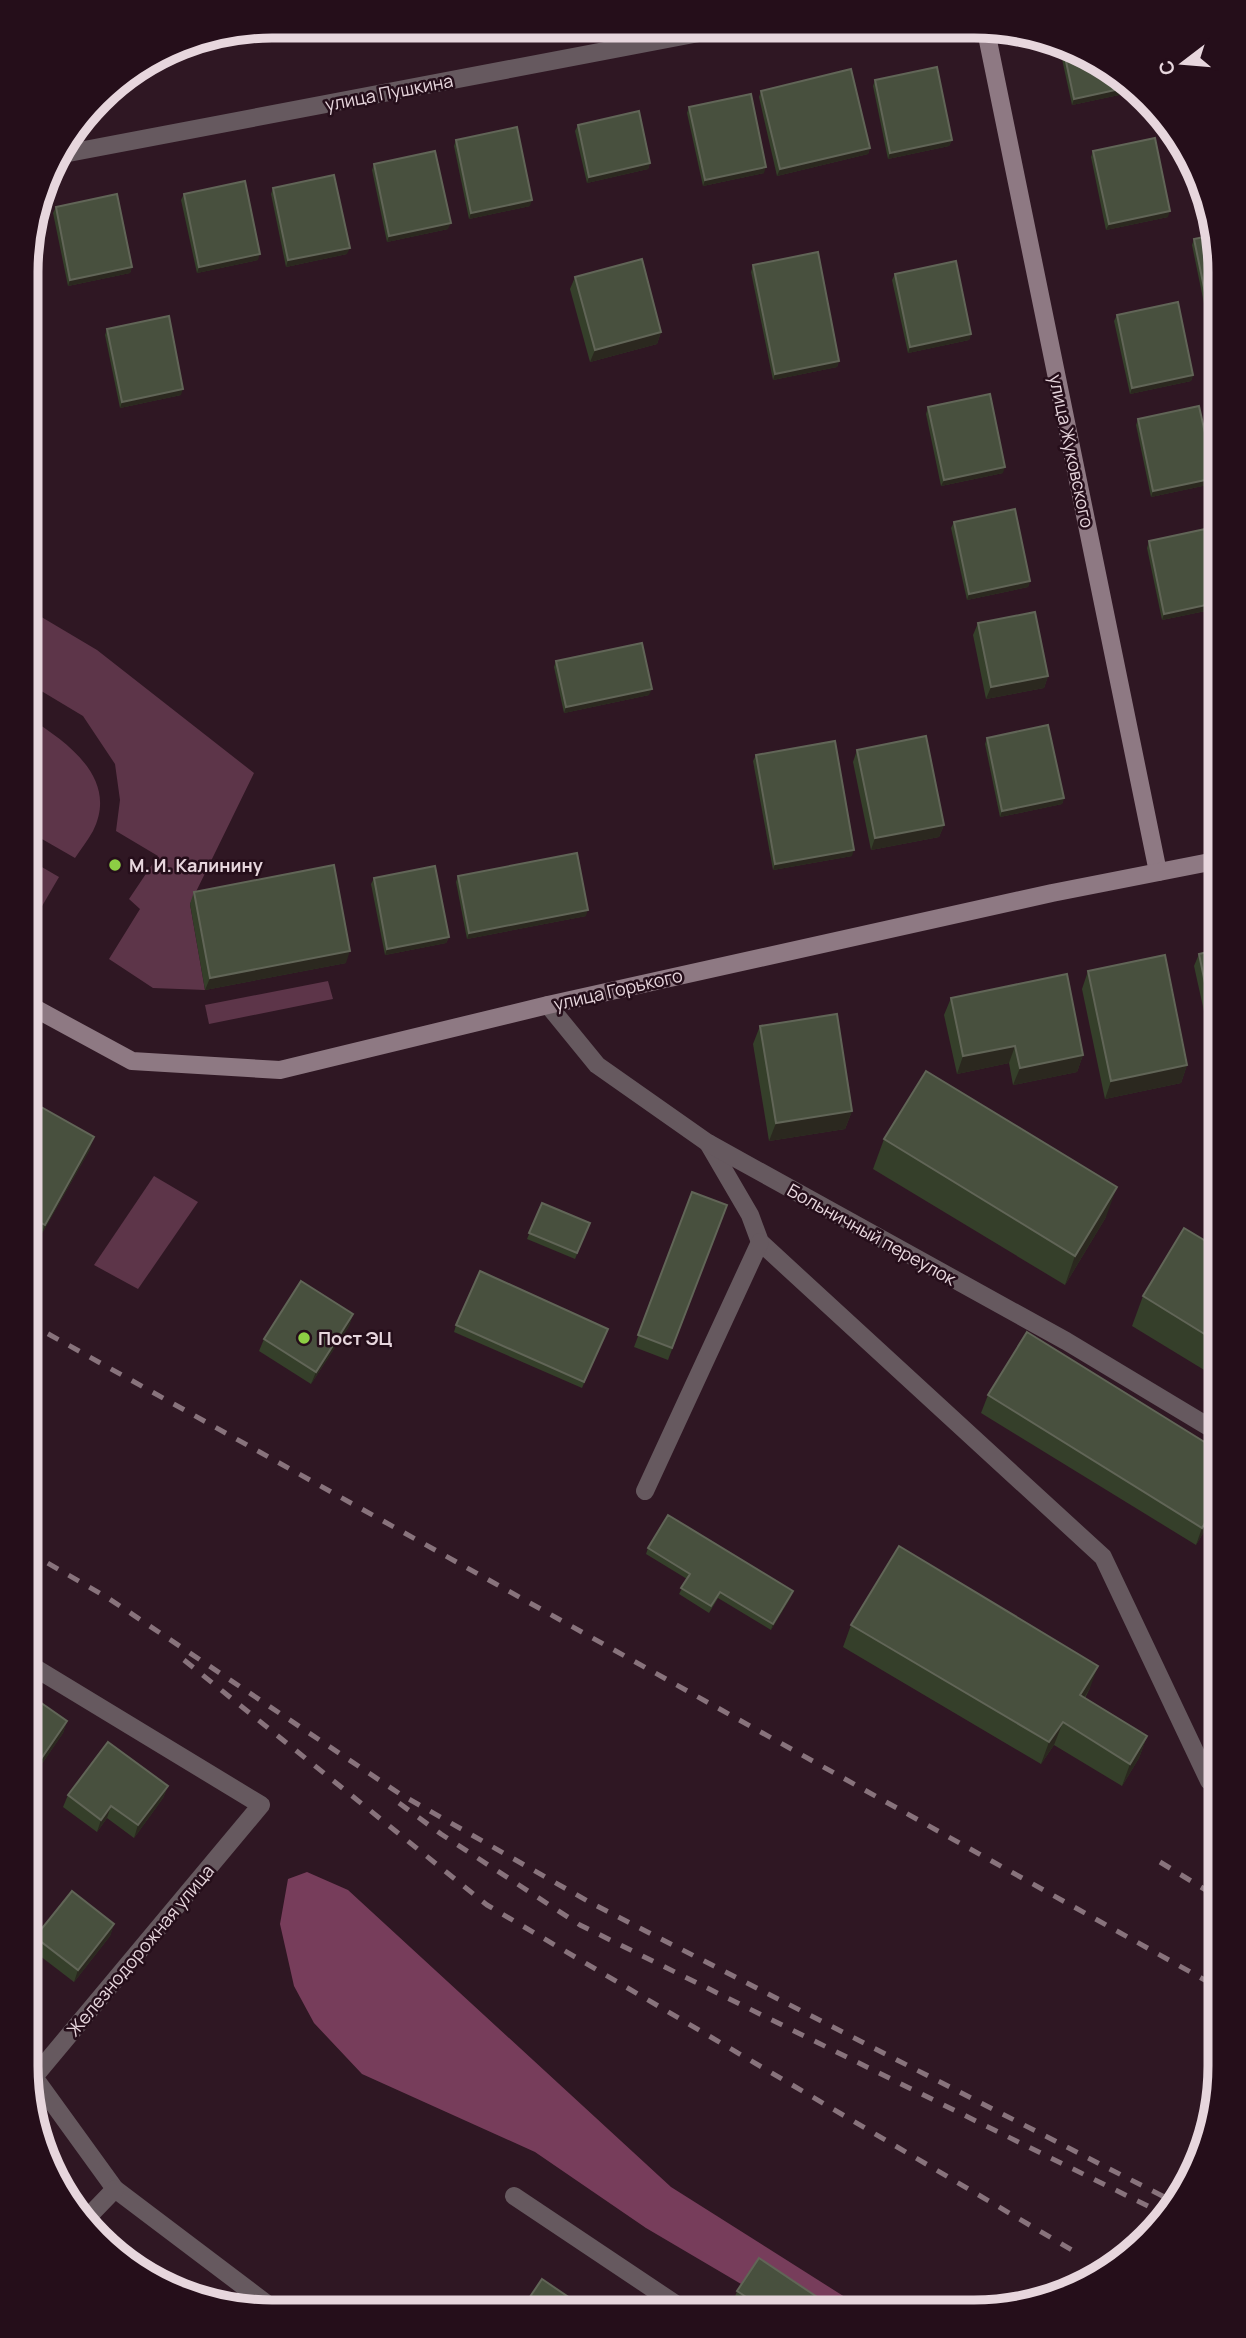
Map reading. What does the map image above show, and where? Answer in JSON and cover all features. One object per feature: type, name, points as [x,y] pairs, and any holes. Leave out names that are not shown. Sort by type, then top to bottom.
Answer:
[{"type":"street","name":"улица Пушкина","points":[[72,152],[670,38]]},
{"type":"street","name":"улица Жуковского","points":[[988,39],[1158,872]]},
{"type":"street","name":"улица Горького","points":[[38,1010],[132,1061],[280,1070],[548,1005],[1052,893],[1208,862]]},
{"type":"street","name":"Больничный переулок","points":[[548,1005],[597,1065],[708,1143],[1066,1341],[1207,1426]]},
{"type":"street","points":[[708,1143],[750,1215],[760,1242],[1103,1557],[1207,1777]]},
{"type":"street","points":[[645,1491],[760,1242]]},
{"type":"street","name":"Железнодорожная улица","points":[[38,1670],[261,1805],[38,2072]]},
{"type":"street","name":"Железнодорожная улица","points":[[39,2085],[115,2189],[260,2299]]},
{"type":"street","points":[[92,2213],[115,2189]]},
{"type":"street","points":[[514,2196],[670,2300]]},
{"type":"shaded area","points":[[38,615],[97,650],[254,773],[190,904],[205,990],[153,988],[109,959],[140,909],[129,899],[158,856],[116,831],[120,800],[115,764],[83,716],[38,689]]},
{"type":"shaded area","points":[[38,724],[74,751],[95,779],[99,812],[93,831],[75,858],[38,837]]},
{"type":"shaded area","points":[[38,865],[59,877],[38,913]]},
{"type":"shaded area","points":[[328,981],[333,999],[209,1024],[205,1005]]},
{"type":"shaded area","points":[[154,1176],[198,1202],[138,1289],[94,1265]]},
{"type":"shaded area","points":[[307,1872],[348,1890],[671,2187],[850,2300],[768,2300],[646,2228],[535,2152],[362,2074],[314,2023],[294,1986],[280,1924],[288,1879]]},
{"type":"building","points":[[1065,58],[1104,78],[1118,89],[1074,99]]},
{"type":"building","points":[[937,67],[952,140],[890,153],[875,80]]},
{"type":"building","points":[[851,69],[870,148],[780,169],[761,91]]},
{"type":"building","points":[[751,94],[766,167],[705,180],[689,107]]},
{"type":"building","points":[[639,111],[650,163],[589,177],[578,125]]},
{"type":"building","points":[[517,127],[532,200],[471,213],[456,140]]},
{"type":"building","points":[[1155,138],[1170,211],[1109,224],[1093,151]]},
{"type":"building","points":[[435,151],[451,223],[389,236],[374,164]]},
{"type":"building","points":[[334,175],[350,248],[288,260],[273,188]]},
{"type":"building","points":[[245,181],[260,254],[199,267],[184,194]]},
{"type":"building","points":[[117,194],[132,267],[70,280],[56,207]]},
{"type":"building","points":[[1204,237],[1208,307],[1194,239]]},
{"type":"building","points":[[818,252],[839,361],[775,374],[753,265]]},
{"type":"building","points":[[642,259],[661,332],[595,350],[575,277]]},
{"type":"building","points":[[956,261],[971,334],[910,347],[895,274]]},
{"type":"building","points":[[1178,302],[1193,375],[1132,388],[1117,315]]},
{"type":"building","points":[[169,316],[183,389],[122,402],[107,329]]},
{"type":"building","points":[[990,394],[1005,467],[944,480],[928,407]]},
{"type":"building","points":[[1199,406],[1208,446],[1208,479],[1153,491],[1138,419]]},
{"type":"building","points":[[1015,509],[1030,581],[969,594],[954,522]]},
{"type":"building","points":[[1208,528],[1208,605],[1164,614],[1149,541]]},
{"type":"building","points":[[1035,612],[1048,676],[991,687],[978,623]]},
{"type":"building","points":[[642,643],[652,689],[566,707],[556,661]]},
{"type":"building","points":[[1048,725],[1064,798],[1002,811],[987,738]]},
{"type":"building","points":[[926,736],[944,825],[875,838],[857,750]]},
{"type":"building","points":[[835,741],[854,850],[775,864],[756,755]]},
{"type":"building","points":[[577,853],[588,910],[469,933],[458,876]]},
{"type":"building","points":[[334,865],[350,951],[210,978],[194,892]]},
{"type":"building","points":[[435,866],[449,937],[387,949],[374,878]]},
{"type":"building","points":[[1208,952],[1208,996],[1199,954]]},
{"type":"building","points":[[1165,955],[1187,1065],[1111,1081],[1088,971]]},
{"type":"building","points":[[1067,974],[1083,1055],[1020,1068],[1015,1046],[963,1056],[951,998]]},
{"type":"building","points":[[837,1014],[852,1111],[776,1123],[760,1026]]},
{"type":"building","points":[[926,1071],[1117,1187],[1075,1256],[884,1139]]},
{"type":"building","points":[[38,1105],[94,1137],[45,1225],[38,1221]]},
{"type":"building","points":[[692,1192],[727,1205],[672,1348],[638,1335]]},
{"type":"building","points":[[542,1203],[590,1223],[577,1253],[529,1233]]},
{"type":"building","points":[[1184,1228],[1207,1242],[1207,1336],[1143,1296]]},
{"type":"building","points":[[480,1271],[608,1329],[584,1382],[456,1325]]},
{"type":"building","name":"Пост ЭЦ","points":[[301,1281],[353,1314],[316,1372],[264,1339]]},
{"type":"building","points":[[1027,1332],[1207,1444],[1207,1519],[1202,1528],[988,1395]]},
{"type":"building","points":[[668,1515],[793,1591],[773,1624],[720,1592],[711,1606],[681,1588],[690,1574],[648,1548]]},
{"type":"building","points":[[899,1546],[1098,1666],[1080,1695],[1147,1736],[1130,1764],[1063,1722],[1049,1742],[851,1625]]},
{"type":"building","points":[[38,1701],[67,1721],[38,1763]]},
{"type":"building","points":[[108,1742],[168,1786],[138,1825],[111,1806],[101,1820],[68,1795]]},
{"type":"building","points":[[72,1891],[114,1924],[78,1970],[38,1939],[38,1933]]},
{"type":"building","points":[[759,2258],[822,2300],[751,2300],[737,2291]]},
{"type":"building","points":[[542,2279],[573,2300],[528,2300]]},
{"type":"railway","points":[[38,1328],[1207,1981]]},
{"type":"railway","points":[[38,1557],[108,1598],[400,1794],[591,1903],[1166,2198]]},
{"type":"railway","points":[[184,1660],[487,1905],[1077,2253]]},
{"type":"railway","points":[[399,1803],[441,1834],[580,1925],[1157,2211]]},
{"type":"railway","points":[[1160,1862],[1207,1891]]},
{"type":"place","name":"М. И. Калинину","points":[[115,865]]},
{"type":"place","name":"Пост ЭЦ","points":[[304,1338]]}]
